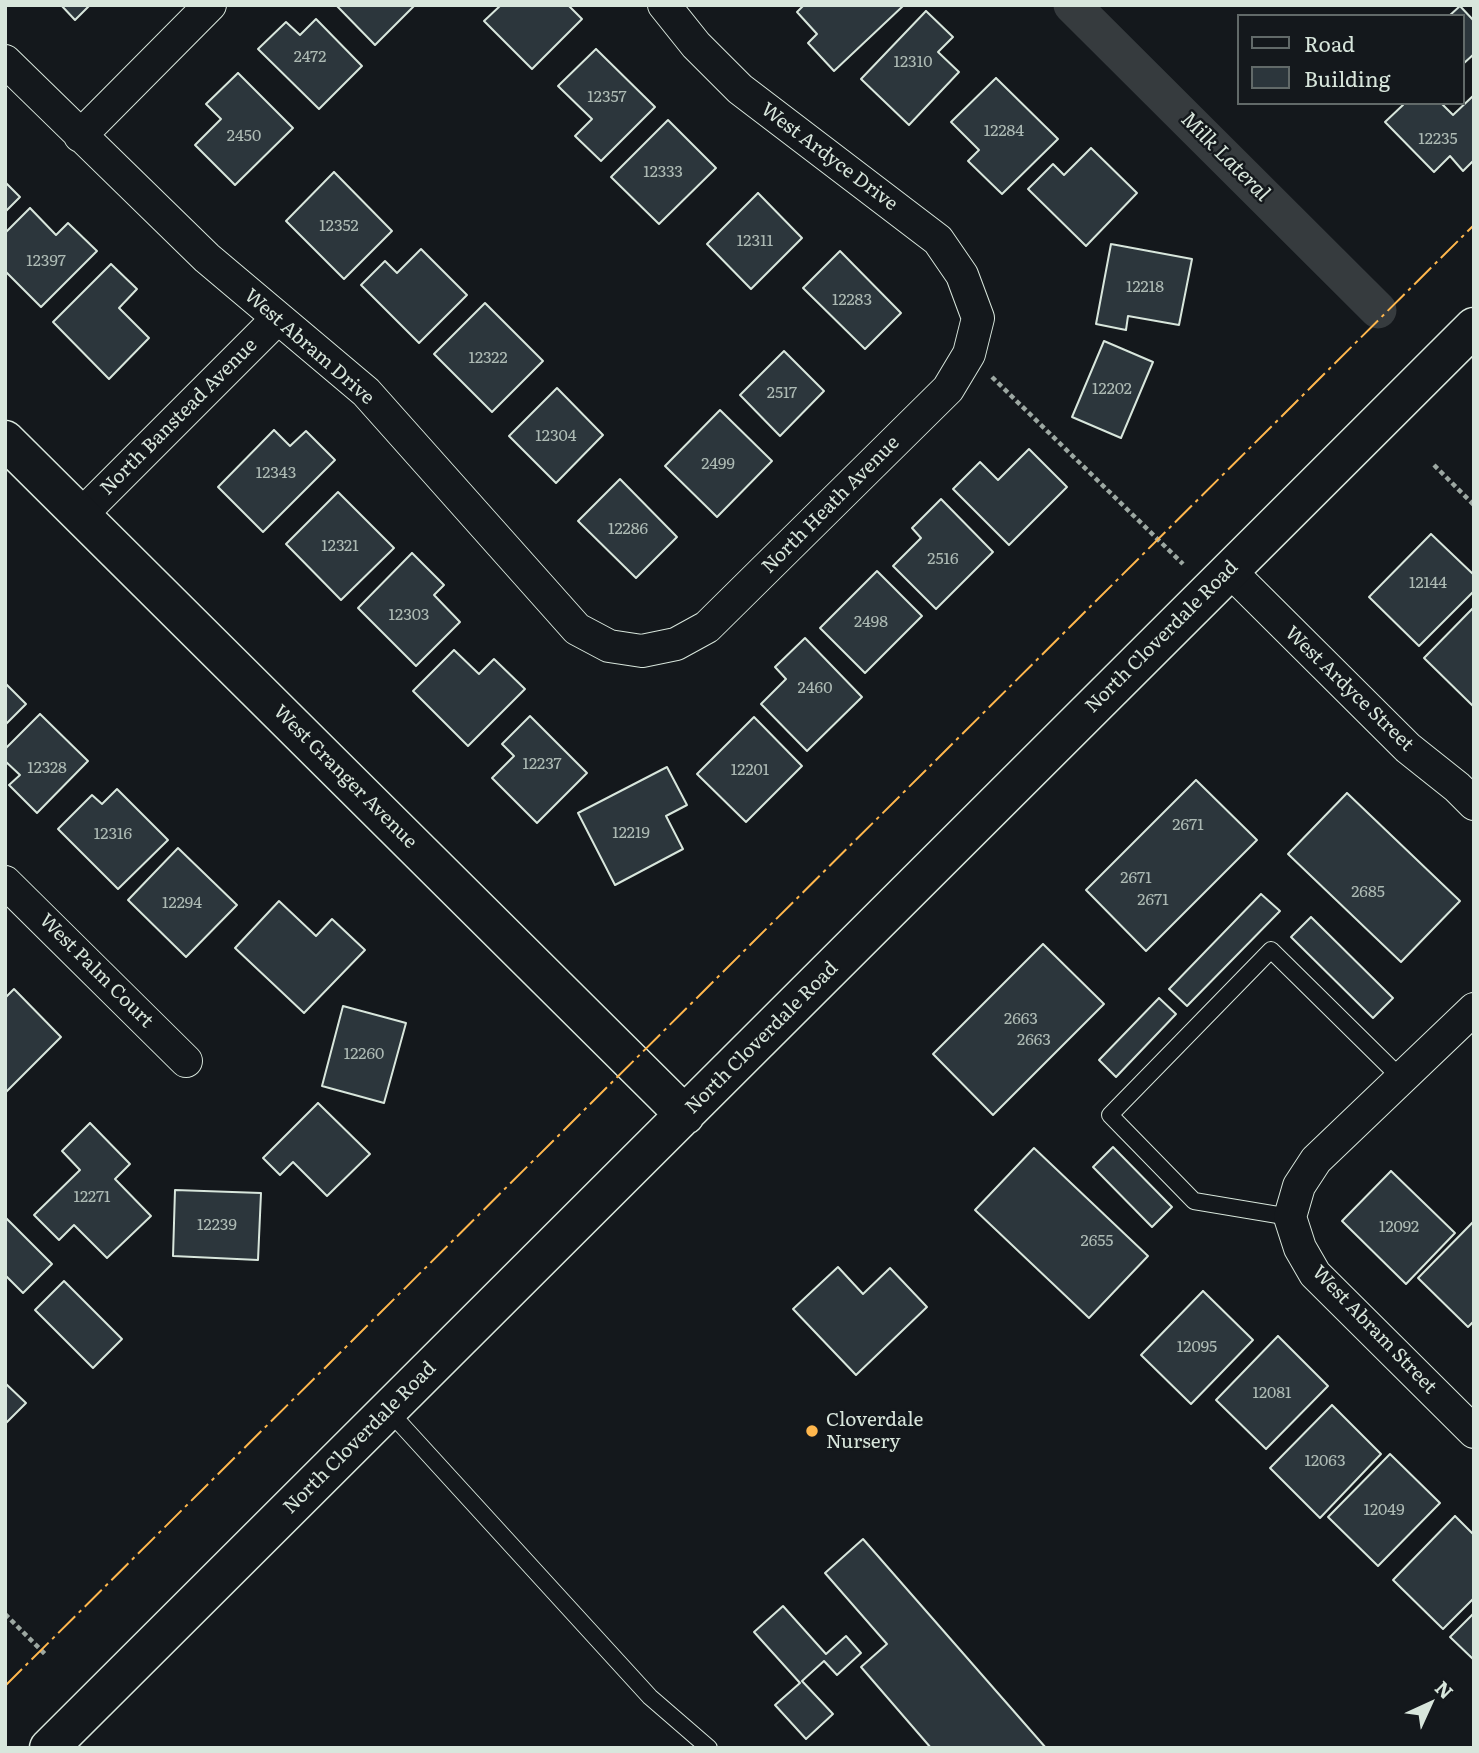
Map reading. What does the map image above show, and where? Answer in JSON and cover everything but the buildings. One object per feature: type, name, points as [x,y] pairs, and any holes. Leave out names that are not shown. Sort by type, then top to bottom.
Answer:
[{"type":"main road","name":"North Cloverdale Road","points":[[49,1748],[1474,327]]},
{"type":"main road","name":"West Granger Avenue","points":[[5,440],[685,1115]]},
{"type":"street","points":[[80,136],[210,5]]},
{"type":"street","name":"West Ardyce Drive","points":[[664,5],[696,45],[740,89],[938,240],[962,275],[978,318]]},
{"type":"street","name":"West Abram Drive","points":[[5,61],[207,258],[366,391],[577,629],[609,646],[642,651]]},
{"type":"street","name":"North Heath Avenue","points":[[642,651],[676,643],[707,627],[948,389],[969,354],[978,318]]},
{"type":"street","name":"North Banstead Avenue","points":[[81,515],[277,319]]},
{"type":"street","name":"West Ardyce Street","points":[[1219,580],[1474,804]]},
{"type":"street","name":"West Palm Court","points":[[5,882],[186,1061]]},
{"type":"street","points":[[1290,1217],[1299,1186],[1316,1160],[1474,1009]]},
{"type":"street","name":"West Abram Street","points":[[1290,1217],[1300,1248],[1315,1274],[1474,1432]]},
{"type":"lane","points":[[1290,1217],[1195,1201],[1110,1115],[1271,950],[1402,1079]]},
{"type":"lane","points":[[388,1410],[650,1697],[709,1748]]},
{"type":"path","points":[[969,354],[1219,580]]},
{"type":"path","points":[[1434,465],[1474,505]]},
{"type":"path","points":[[5,1614],[47,1656]]},
{"type":"waterway","name":"Milk Lateral","points":[[1072,5],[1378,310]]},
{"type":"power","points":[[5,1686],[1474,225]]},
{"type":"place","name":"Cloverdale Nursery","points":[[812,1431]]}]
